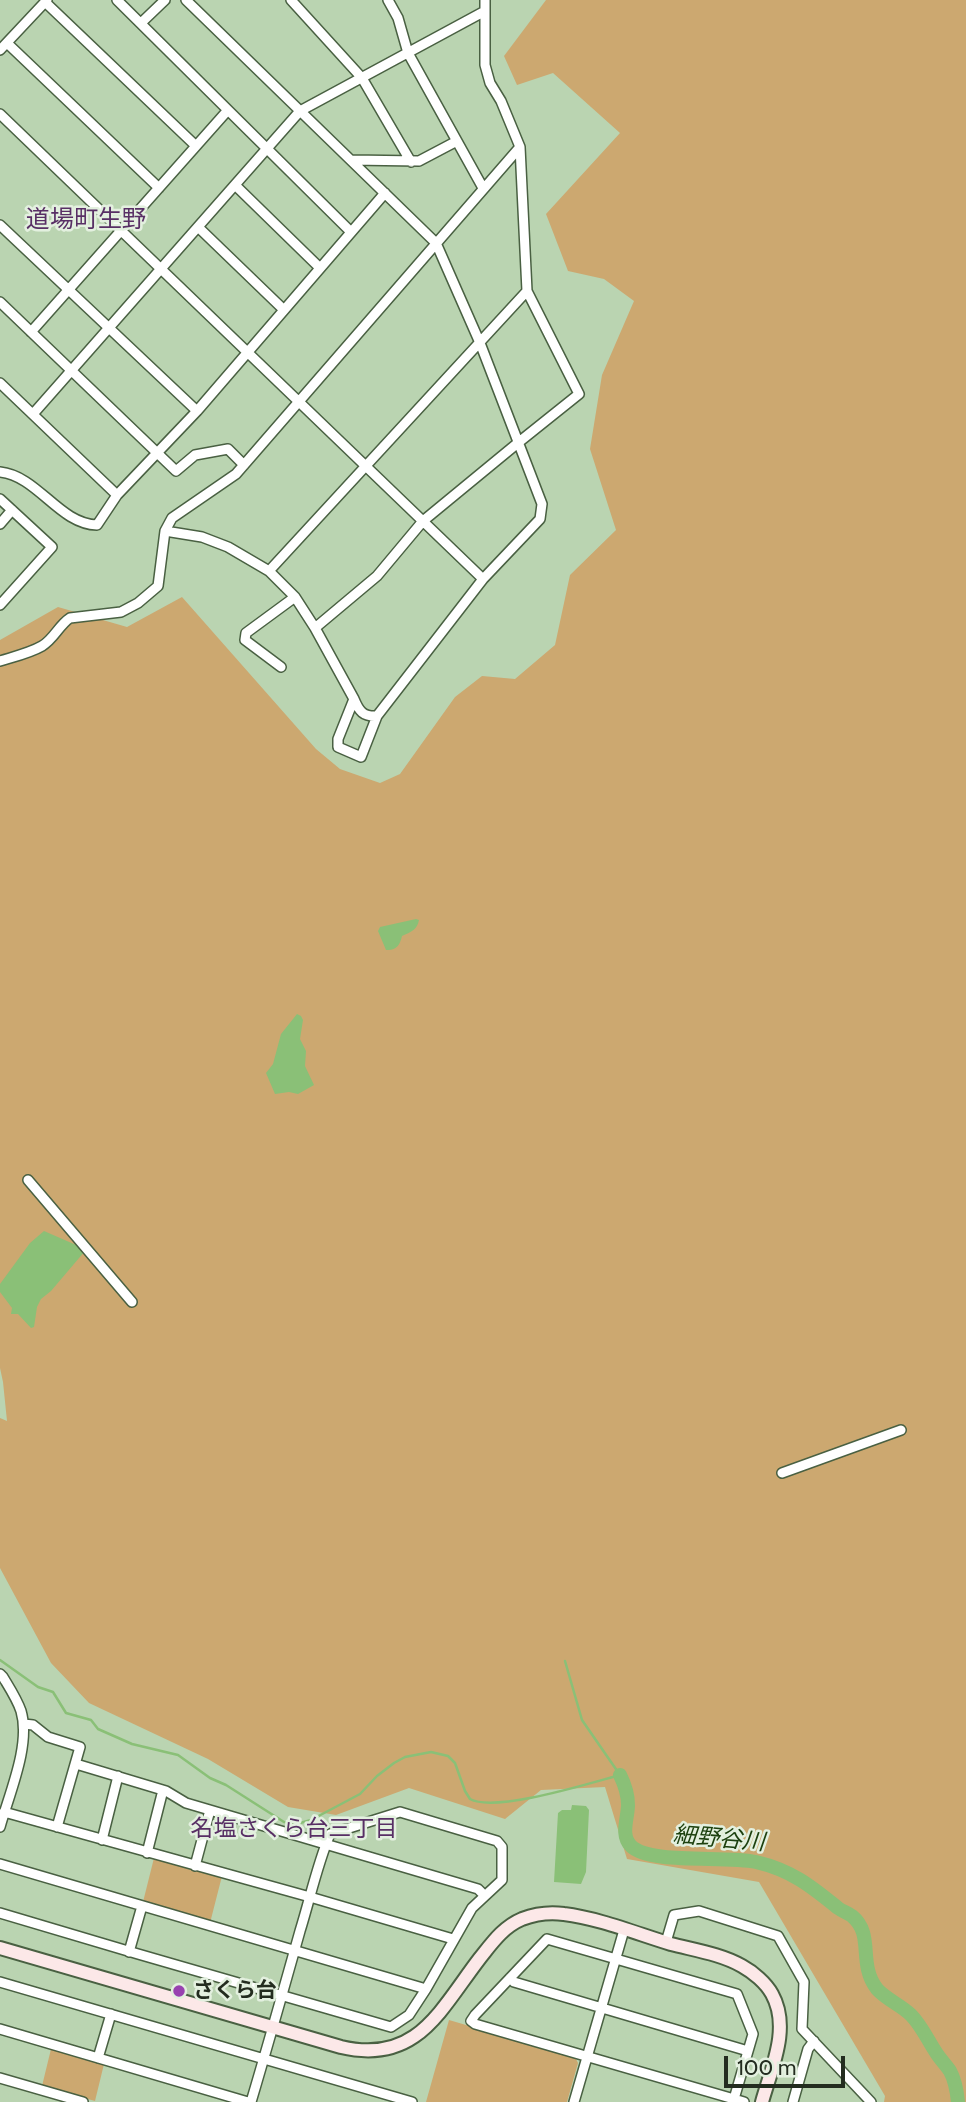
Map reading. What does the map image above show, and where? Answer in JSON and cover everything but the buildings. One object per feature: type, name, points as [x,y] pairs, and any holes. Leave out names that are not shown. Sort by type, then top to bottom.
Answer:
[{"type":"street","points":[[117,0],[351,232]]},
{"type":"street","points":[[141,23],[165,0]]},
{"type":"street","points":[[186,0],[436,243],[480,343],[542,504],[540,519],[483,579],[377,716],[361,757],[338,747],[338,739],[354,699]]},
{"type":"street","points":[[291,0],[362,78],[411,162]]},
{"type":"street","points":[[388,0],[398,18],[408,52],[483,188]]},
{"type":"street","points":[[315,628],[377,576],[423,521],[579,394],[527,291],[520,146],[501,101],[490,83],[485,65],[485,0]]},
{"type":"street","points":[[159,188],[3,46],[46,1],[196,146]]},
{"type":"street","points":[[33,414],[300,111],[485,11]]},
{"type":"street","points":[[31,332],[228,110]]},
{"type":"street","points":[[0,114],[483,579]]},
{"type":"street","points":[[351,160],[419,161],[457,141]]},
{"type":"street","points":[[0,661],[42,646],[70,618],[121,611],[138,603],[158,586],[165,531],[172,518],[244,466],[520,146]]},
{"type":"street","points":[[234,186],[320,268]]},
{"type":"street","points":[[0,472],[17,476],[83,524],[97,525],[117,495],[197,411],[385,193]]},
{"type":"street","points":[[0,225],[197,411]]},
{"type":"street","points":[[198,227],[284,310]]},
{"type":"street","points":[[269,571],[527,291]]},
{"type":"street","points":[[0,302],[176,471],[195,455],[228,449],[244,466]]},
{"type":"street","points":[[0,383],[117,495]]},
{"type":"street","points":[[0,499],[52,547],[0,605]]},
{"type":"street","points":[[0,524],[12,510]]},
{"type":"street","points":[[165,531],[202,537],[228,547],[269,571],[295,597],[315,628],[359,711],[364,715],[377,716]]},
{"type":"street","points":[[281,667],[245,640],[246,633],[295,597]]},
{"type":"street","points":[[28,1180],[132,1302]]},
{"type":"street","points":[[782,1473],[901,1430]]},
{"type":"street","points":[[0,1674],[20,1709],[23,1724],[23,1747],[0,1827]]},
{"type":"street","points":[[23,1724],[33,1725],[48,1738],[80,1747],[57,1827]]},
{"type":"street","points":[[76,1763],[163,1790],[186,1803],[478,1889],[484,1895]]},
{"type":"street","points":[[102,1840],[118,1776]]},
{"type":"street","points":[[147,1853],[163,1790]]},
{"type":"street","points":[[195,1866],[210,1810]]},
{"type":"street","points":[[4,1812],[310,1897],[453,1940]]},
{"type":"street","points":[[0,1913],[129,1952],[282,1996],[391,2027],[409,2015],[472,1908],[502,1880],[502,1847],[497,1841],[400,1812],[330,1834],[310,1897],[282,1996],[264,2059],[249,2102],[0,2029]]},
{"type":"street","points":[[0,1864],[426,1989]]},
{"type":"street","points":[[129,1952],[142,1906]]},
{"type":"street","points":[[666,1942],[674,1915],[699,1911],[778,1936],[804,1982],[802,2029],[871,2102]]},
{"type":"street","points":[[0,1948],[361,2052],[384,2050],[410,2041],[426,2028],[501,1933],[523,1919],[548,1913],[563,1913],[739,1964],[758,1977],[772,1994],[779,2014],[780,2036],[762,2102]]},
{"type":"street","points":[[575,2102],[624,1930]]},
{"type":"street","points":[[547,1939],[737,1994],[753,2034],[737,2101],[471,2021],[510,1978],[547,1939]]},
{"type":"street","points":[[510,1978],[514,1982],[748,2050]]},
{"type":"street","points":[[0,1982],[412,2102]]},
{"type":"street","points":[[98,2058],[111,2014]]},
{"type":"street","points":[[793,2102],[808,2049],[814,2041]]},
{"type":"street","points":[[0,2078],[83,2102]]},
{"type":"shaded area","points":[[546,0],[966,0],[966,2102],[884,2102],[885,2096],[759,1882],[627,1859],[605,1787],[541,1790],[505,1819],[409,1788],[336,1815],[288,1807],[208,1759],[89,1703],[51,1663],[0,1568],[0,1418],[7,1421],[0,1368],[0,640],[58,607],[127,627],[182,597],[316,749],[340,769],[380,783],[400,774],[455,697],[482,676],[515,679],[555,645],[570,575],[616,530],[590,449],[602,375],[634,301],[604,279],[568,271],[546,214],[620,133],[553,73],[517,85],[504,56]]},
{"type":"shaded area","points":[[419,920],[415,928],[402,936],[399,945],[386,950],[378,931],[380,927]]},
{"type":"shaded area","points":[[297,1014],[303,1020],[300,1039],[306,1051],[305,1066],[314,1085],[298,1094],[275,1094],[266,1073],[273,1064],[281,1034]]},
{"type":"shaded area","points":[[44,1231],[85,1251],[41,1299],[34,1327],[31,1328],[18,1314],[11,1314],[12,1308],[0,1292],[0,1284],[30,1243]]},
{"type":"shaded area","points":[[572,1805],[586,1806],[589,1810],[586,1872],[581,1884],[554,1882],[558,1813],[571,1810]]},
{"type":"shaded area","points":[[154,1858],[222,1876],[210,1923],[143,1902]]},
{"type":"shaded area","points":[[449,2020],[575,2057],[578,2063],[567,2102],[426,2102]]},
{"type":"shaded area","points":[[51,2049],[104,2064],[95,2101],[42,2086]]},
{"type":"waterway","points":[[0,1660],[38,1687],[53,1692],[66,1713],[91,1720],[98,1729],[132,1744],[178,1755],[210,1778],[226,1785],[284,1822],[300,1823],[360,1794],[377,1776],[405,1757],[431,1752],[448,1756],[455,1763],[470,1799],[482,1802],[521,1800],[620,1775],[582,1720],[565,1661]]},
{"type":"waterway","name":"細野谷川","points":[[620,1775],[627,1797],[625,1832],[631,1846],[654,1856],[743,1860],[768,1865],[800,1880],[852,1916],[863,1932],[871,1979],[881,1993],[907,2011],[918,2024],[950,2071],[958,2102]]},
{"type":"place","name":"さくら台","points":[[179,1991]]},
{"type":"district","name":"道場町生野","points":[[86,220]]},
{"type":"district","name":"名塩さくら台三丁目","points":[[294,1829]]}]
